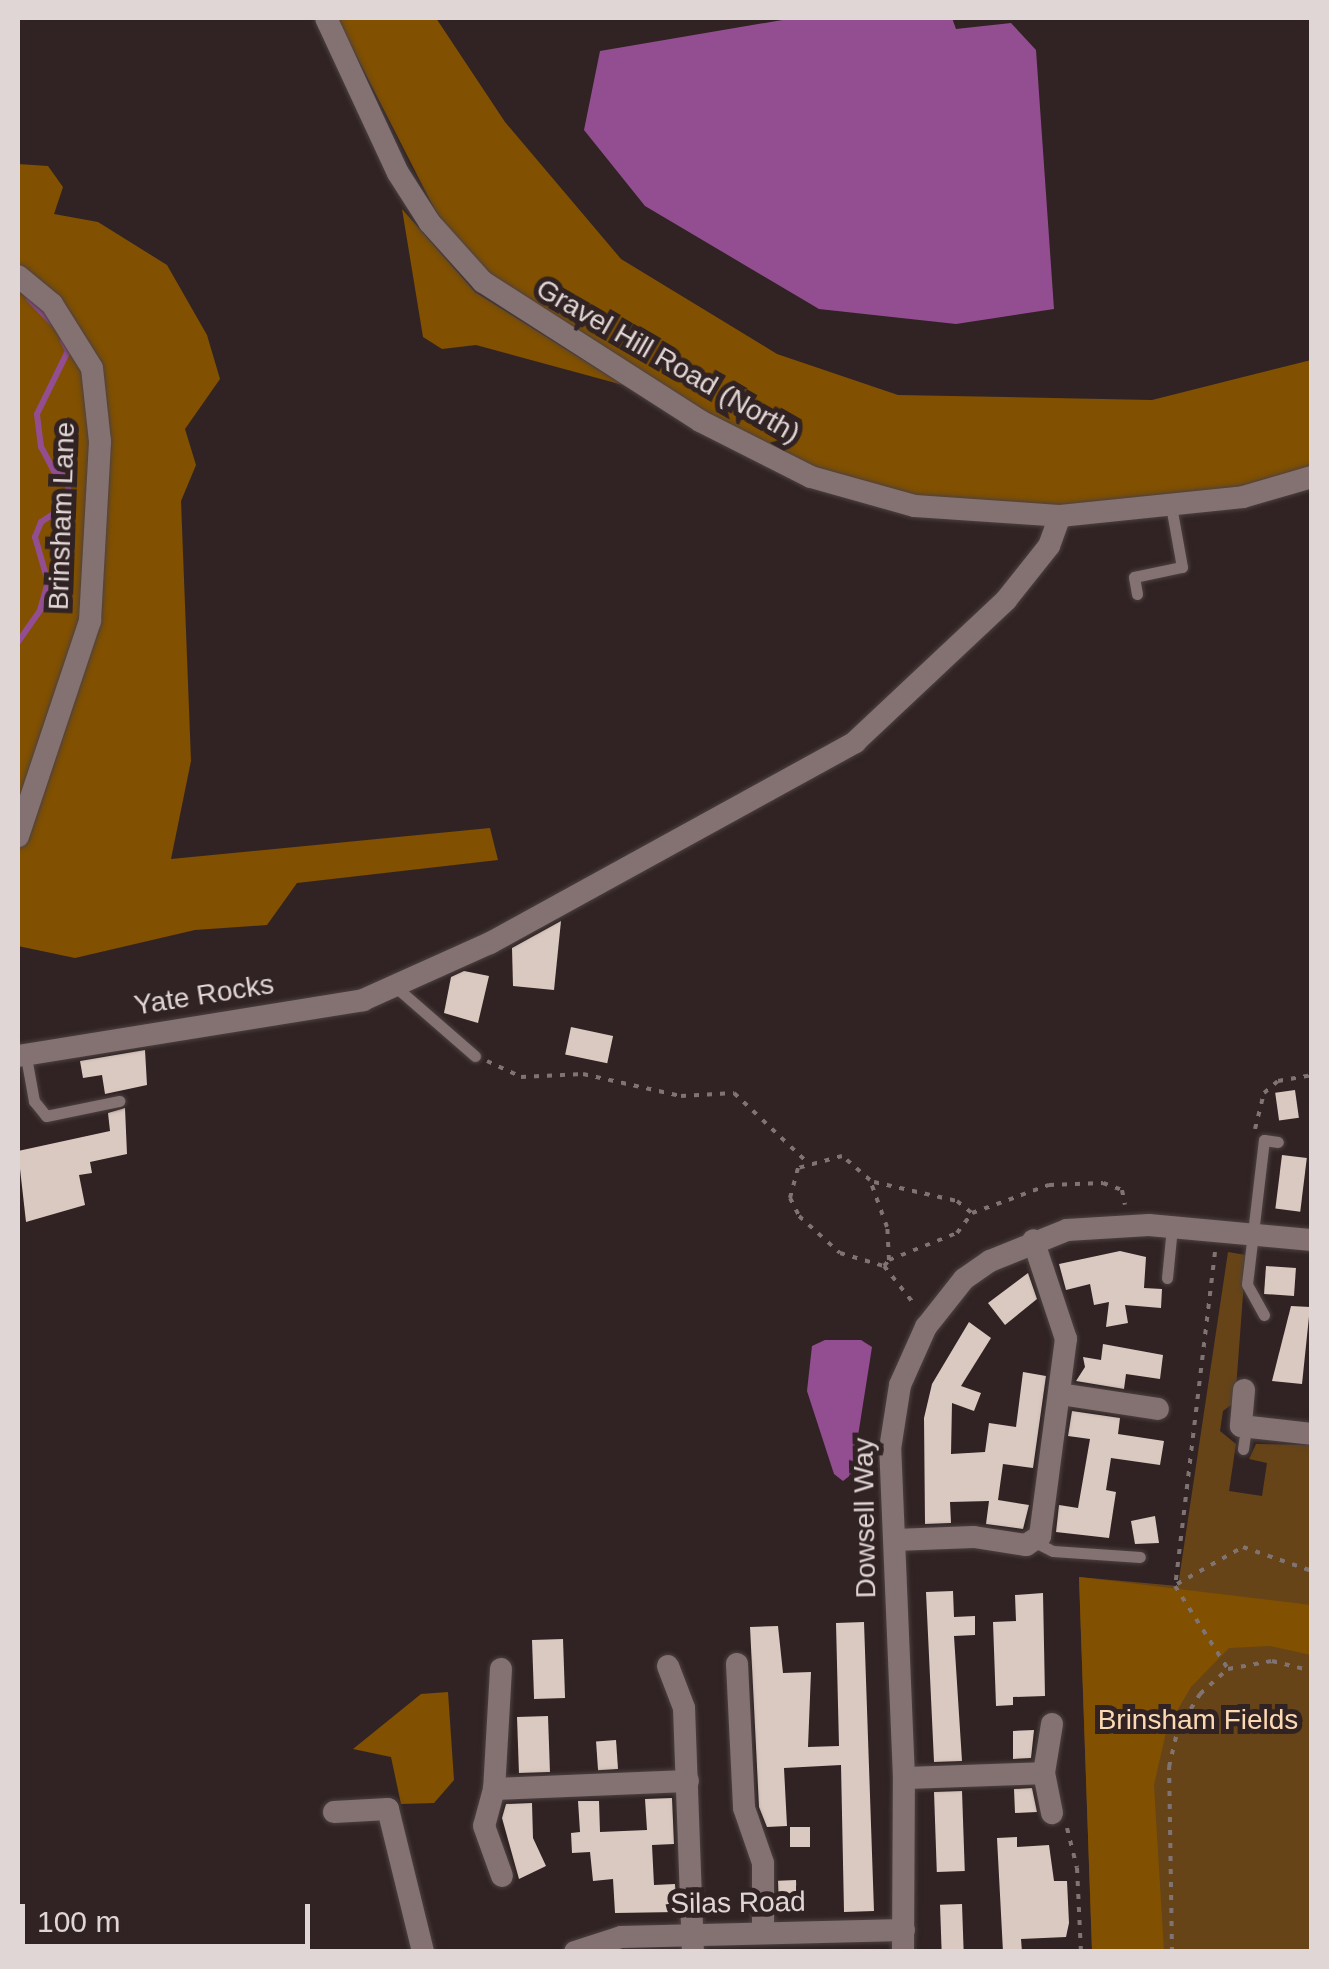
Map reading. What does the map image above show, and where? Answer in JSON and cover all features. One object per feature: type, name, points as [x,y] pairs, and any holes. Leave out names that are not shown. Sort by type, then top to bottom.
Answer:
[{"type":"street","name":"Gravel Hill Road (North)","points":[[326,18],[398,173],[430,223],[512,305],[700,420],[811,477],[915,506],[1060,516],[1243,497],[1312,477]]},
{"type":"street","name":"Brinsham Lane","points":[[18,276],[52,304],[92,368],[100,442],[90,621],[18,836]]},
{"type":"street","name":"Yate Rocks","points":[[22,1056],[363,1000],[398,989],[855,742],[1006,600],[1050,546],[1060,516]]},
{"type":"street","name":"Dowsell Way","points":[[903,1941],[904,1778],[893,1416],[926,1327],[964,1279],[1033,1240],[1129,1224],[1312,1240]]},
{"type":"street","points":[[895,1540],[1035,1542],[1060,1394],[1064,1321],[1033,1240]]},
{"type":"street","points":[[1244,1390],[1241,1426],[1245,1438],[1312,1434]]},
{"type":"street","points":[[1060,1394],[1158,1409]]},
{"type":"street","points":[[737,1664],[744,1808],[763,1863],[763,1932]]},
{"type":"street","points":[[668,1666],[684,1708],[693,1942]]},
{"type":"street","points":[[502,1669],[494,1790],[484,1826],[502,1876]]},
{"type":"street","points":[[1052,1724],[1044,1773],[1052,1813]]},
{"type":"street","points":[[904,1778],[1044,1773]]},
{"type":"street","points":[[494,1790],[688,1780]]},
{"type":"street","points":[[334,1812],[388,1810],[423,1952]]},
{"type":"street","name":"Silas Road","points":[[576,1952],[621,1936],[693,1942],[763,1932],[903,1941]]},
{"type":"lane","points":[[1137,594],[1134,577],[1182,567],[1171,506]]},
{"type":"lane","points":[[398,989],[475,1056]]},
{"type":"lane","points":[[22,1056],[34,1101],[46,1116],[119,1101]]},
{"type":"lane","points":[[1264,1314],[1247,1284],[1251,1234],[1264,1140],[1278,1142]]},
{"type":"lane","points":[[1167,1278],[1172,1226]]},
{"type":"lane","points":[[1035,1542],[1053,1551],[1140,1556]]},
{"type":"path","points":[[475,1056],[521,1077],[583,1074],[681,1096],[734,1093],[808,1164]]},
{"type":"path","points":[[926,1327],[884,1266],[840,1253],[799,1216],[790,1198],[792,1180],[808,1164],[842,1156],[870,1180],[956,1201],[972,1213]]},
{"type":"path","points":[[870,1180],[888,1227],[889,1260]]},
{"type":"path","points":[[884,1266],[889,1260],[957,1233],[972,1213],[1049,1184],[1087,1182],[1122,1190],[1129,1224]]},
{"type":"path","points":[[1218,1230],[1175,1586],[1228,1669]]},
{"type":"path","points":[[1175,1586],[1243,1547],[1312,1571]]},
{"type":"path","points":[[1172,1952],[1169,1767],[1177,1732],[1200,1694],[1228,1669],[1248,1660],[1312,1671]]},
{"type":"path","points":[[1052,1813],[1073,1839],[1081,1952]]},
{"type":"green space","name":"Brinsham Fields","points":[[1228,1252],[1246,1255],[1235,1402],[1223,1411],[1220,1431],[1236,1444],[1229,1491],[1262,1496],[1267,1463],[1249,1459],[1256,1444],[1311,1445],[1311,1951],[1092,1951],[1079,1577],[1178,1586]]},
{"type":"shaded area","points":[[337,18],[436,18],[505,122],[621,259],[777,354],[898,395],[1152,400],[1311,360],[1311,469],[1243,486],[1061,505],[915,498],[818,471],[704,413],[505,293],[466,256],[434,208]]},
{"type":"shaded area","points":[[794,18],[952,18],[956,29],[1011,23],[1036,50],[1054,309],[956,324],[819,309],[645,206],[584,130],[600,51]]},
{"type":"shaded area","points":[[18,164],[48,166],[63,187],[54,214],[98,222],[167,265],[207,335],[220,379],[185,429],[196,465],[181,501],[191,761],[171,859],[490,828],[498,860],[297,883],[267,925],[195,930],[75,958],[18,946]]},
{"type":"shaded area","points":[[402,209],[475,292],[623,385],[476,345],[442,349],[423,337]]},
{"type":"shaded area","points":[[825,1340],[861,1340],[872,1347],[852,1474],[843,1481],[834,1474],[807,1391],[812,1346]]},
{"type":"shaded area","points":[[1079,1577],[1311,1605],[1311,1655],[1270,1646],[1229,1648],[1191,1687],[1167,1728],[1154,1785],[1164,1951],[1092,1951]]},
{"type":"shaded area","points":[[448,1692],[454,1780],[434,1803],[401,1804],[391,1757],[353,1749],[421,1694]]},
{"type":"building","points":[[561,921],[554,990],[513,986],[512,948]]},
{"type":"building","points":[[464,971],[489,976],[478,1023],[444,1013],[451,977]]},
{"type":"building","points":[[571,1027],[613,1036],[607,1063],[565,1054]]},
{"type":"building","points":[[145,1050],[147,1085],[105,1094],[102,1075],[83,1078],[80,1061]]},
{"type":"building","points":[[1295,1090],[1299,1118],[1279,1121],[1275,1093]]},
{"type":"building","points":[[125,1108],[127,1154],[90,1162],[92,1173],[79,1175],[85,1205],[26,1222],[18,1151],[110,1131],[108,1113]]},
{"type":"building","points":[[1282,1155],[1307,1158],[1300,1212],[1275,1209]]},
{"type":"building","points":[[1120,1251],[1146,1257],[1144,1288],[1162,1289],[1161,1308],[1125,1305],[1128,1323],[1106,1327],[1109,1302],[1094,1305],[1090,1284],[1066,1290],[1059,1264]]},
{"type":"building","points":[[1266,1266],[1296,1268],[1294,1296],[1264,1294]]},
{"type":"building","points":[[1028,1273],[1037,1299],[1005,1325],[988,1303]]},
{"type":"building","points":[[1291,1306],[1310,1307],[1302,1384],[1272,1381]]},
{"type":"building","points":[[969,1322],[991,1338],[961,1386],[981,1393],[974,1411],[952,1403],[951,1454],[985,1452],[989,1423],[1016,1427],[1023,1372],[1046,1376],[1033,1468],[1003,1464],[998,1500],[1029,1505],[1023,1529],[986,1524],[989,1501],[950,1502],[951,1523],[925,1524],[924,1418],[932,1384]]},
{"type":"building","points":[[1103,1344],[1163,1355],[1160,1379],[1126,1374],[1124,1389],[1076,1381],[1085,1367],[1083,1357],[1101,1360]]},
{"type":"building","points":[[1072,1411],[1120,1418],[1118,1434],[1164,1441],[1160,1465],[1111,1458],[1106,1490],[1116,1492],[1109,1538],[1056,1532],[1059,1505],[1078,1508],[1090,1439],[1068,1436]]},
{"type":"building","points":[[1155,1516],[1159,1543],[1135,1544],[1131,1521]]},
{"type":"building","points":[[953,1591],[954,1617],[975,1616],[975,1635],[954,1636],[962,1761],[934,1762],[926,1592]]},
{"type":"building","points":[[1043,1593],[1045,1696],[1013,1697],[1013,1705],[996,1706],[993,1622],[1016,1621],[1015,1595]]},
{"type":"building","points":[[864,1622],[874,1911],[844,1912],[841,1765],[784,1768],[787,1826],[767,1827],[759,1807],[750,1627],[778,1626],[783,1673],[811,1672],[808,1747],[839,1746],[836,1623]]},
{"type":"building","points":[[563,1639],[565,1698],[534,1699],[532,1640]]},
{"type":"building","points":[[548,1716],[550,1772],[519,1773],[517,1717]]},
{"type":"building","points":[[1034,1730],[1031,1758],[1013,1759],[1013,1731]]},
{"type":"building","points":[[616,1740],[618,1769],[598,1770],[596,1741]]},
{"type":"building","points":[[1032,1788],[1037,1812],[1015,1813],[1014,1789]]},
{"type":"building","points":[[962,1791],[965,1871],[937,1872],[934,1792]]},
{"type":"building","points":[[672,1798],[674,1844],[652,1845],[654,1885],[675,1884],[677,1912],[615,1913],[613,1879],[593,1881],[590,1852],[572,1853],[571,1833],[580,1832],[578,1801],[599,1801],[600,1832],[647,1830],[645,1799]]},
{"type":"building","points":[[532,1803],[533,1838],[546,1866],[519,1879],[502,1818],[506,1804]]},
{"type":"building","points":[[790,1827],[810,1827],[810,1847],[790,1847]]},
{"type":"building","points":[[1017,1837],[1017,1847],[1049,1845],[1054,1881],[1067,1881],[1069,1923],[1066,1937],[1021,1939],[1022,1952],[1003,1952],[997,1838]]},
{"type":"building","points":[[796,1880],[797,1911],[779,1912],[778,1881]]},
{"type":"building","points":[[962,1904],[964,1952],[942,1952],[940,1905]]},
{"type":"waterway","points":[[29,299],[51,322]]},
{"type":"waterway","points":[[18,642],[40,610],[48,582],[35,537],[41,522],[70,503],[67,477],[54,471],[41,447],[37,414],[68,351],[63,341]]}]
